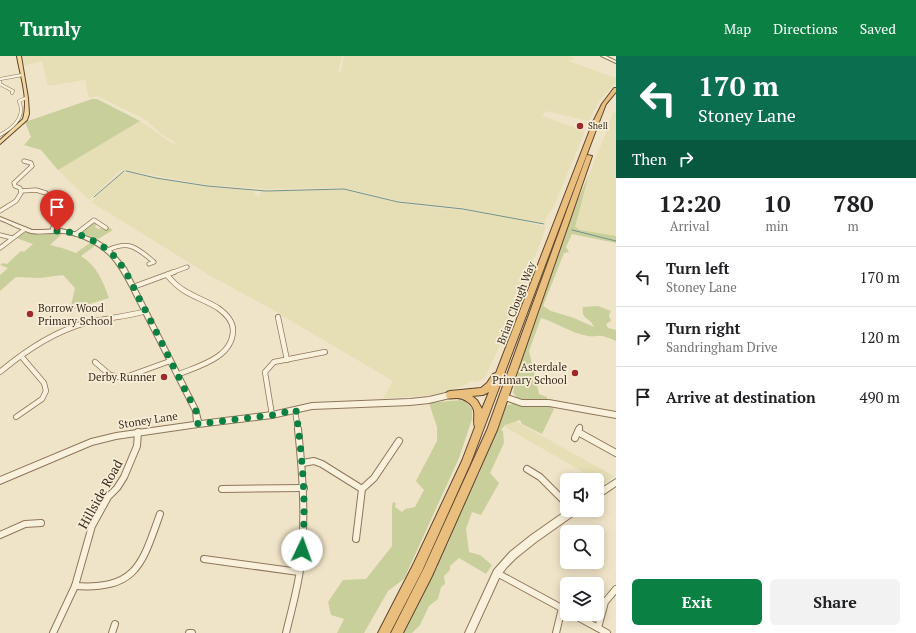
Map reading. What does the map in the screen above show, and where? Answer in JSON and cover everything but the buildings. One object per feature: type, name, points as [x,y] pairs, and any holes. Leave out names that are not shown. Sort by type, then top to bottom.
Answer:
[{"type":"highway","name":"Brian Clough Way","points":[[384,633],[418,567],[476,438],[596,122],[604,104],[616,89]]},
{"type":"highway","name":"Brian Clough Way","points":[[397,633],[428,572],[465,493],[492,430],[588,159],[605,114],[616,96]]},
{"type":"highway","points":[[453,395],[480,392],[488,388],[511,346]]},
{"type":"highway","points":[[453,395],[470,399],[477,406],[479,416],[476,438]]},
{"type":"main road","points":[[1,140],[25,119],[28,111],[18,56]]},
{"type":"street","points":[[603,56],[616,62]]},
{"type":"street","points":[[12,93],[13,91],[0,84],[0,80],[22,75]]},
{"type":"street","points":[[0,135],[21,117],[21,105],[19,101],[26,98]]},
{"type":"street","points":[[21,191],[20,188],[14,186],[14,183],[32,166],[24,161]]},
{"type":"street","points":[[21,191],[36,190],[46,192]]},
{"type":"street","points":[[0,211],[16,200],[21,191]]},
{"type":"street","points":[[52,231],[56,218],[71,204],[66,203]]},
{"type":"street","points":[[0,218],[25,230],[37,232],[61,231],[76,234],[96,242],[108,250],[123,268],[146,311],[196,411],[198,424]]},
{"type":"street","points":[[76,234],[94,220],[106,228]]},
{"type":"street","points":[[0,248],[25,230]]},
{"type":"street","points":[[0,235],[12,238]]},
{"type":"street","points":[[108,250],[121,244],[132,245],[154,262],[149,264]]},
{"type":"street","points":[[133,287],[187,267]]},
{"type":"street","points":[[167,275],[184,291],[228,316],[234,328],[230,344],[223,354],[177,375]]},
{"type":"street","points":[[0,372],[46,340],[68,329],[87,323],[146,311]]},
{"type":"street","points":[[278,316],[287,360]]},
{"type":"street","points":[[272,415],[265,372],[269,366],[274,362],[325,352]]},
{"type":"street","points":[[16,417],[22,410],[44,397],[47,389],[42,380],[21,356]]},
{"type":"street","points":[[94,362],[109,376],[121,378],[128,377],[170,361]]},
{"type":"street","name":"Stoney Lane","points":[[0,481],[91,442],[138,432],[272,415],[312,406],[410,402],[453,395]]},
{"type":"street","points":[[504,397],[522,403],[562,404],[616,415]]},
{"type":"street","points":[[286,633],[299,572],[303,540],[303,462],[296,410]]},
{"type":"street","points":[[575,438],[579,430],[616,453]]},
{"type":"street","name":"Hillside Road","points":[[53,633],[75,586],[92,526],[108,497],[117,488],[124,477],[137,446],[138,432]]},
{"type":"street","points":[[356,539],[362,489],[374,478],[399,441]]},
{"type":"street","points":[[303,462],[314,461],[322,464],[362,489]]},
{"type":"street","points":[[527,469],[540,477],[560,497]]},
{"type":"street","points":[[604,490],[616,482]]},
{"type":"street","points":[[222,489],[304,488]]},
{"type":"street","points":[[75,586],[98,586],[131,574],[141,563],[160,514]]},
{"type":"street","points":[[469,633],[502,565],[564,517]]},
{"type":"street","points":[[0,535],[22,524],[35,522],[41,523]]},
{"type":"street","points":[[204,559],[299,572]]},
{"type":"street","points":[[497,573],[560,608]]},
{"type":"street","points":[[598,628],[603,603],[616,589]]},
{"type":"street","points":[[556,633],[560,621]]},
{"type":"street","points":[[585,621],[606,633]]},
{"type":"street","points":[[112,633],[115,624]]},
{"type":"shaded area","points":[[22,56],[342,56],[338,72],[341,72],[344,56],[569,56],[575,58],[569,61],[616,78],[616,82],[600,100],[589,121],[546,111],[542,116],[585,131],[554,206],[544,222],[541,223],[463,208],[399,201],[345,188],[268,189],[207,185],[124,170],[121,170],[89,200],[58,170],[140,121],[173,144],[176,143],[161,134],[146,120],[98,96],[89,98],[85,80],[48,86],[42,61],[24,66]]},
{"type":"shaded area","points":[[613,112],[616,113],[616,238],[573,228],[594,161],[605,136]]},
{"type":"shaded area","points":[[123,172],[207,187],[249,190],[254,192],[258,197],[262,191],[346,190],[399,203],[504,216],[546,227],[515,311],[485,378],[476,382],[470,381],[465,385],[442,393],[424,396],[383,398],[393,381],[259,302],[214,278],[91,202]]},
{"type":"shaded area","points":[[515,421],[614,476],[604,484],[604,473],[585,473],[505,427],[505,425]]},
{"type":"green space","points":[[92,99],[97,99],[140,121],[58,170],[41,150],[24,145],[31,137],[25,122]]},
{"type":"green space","points":[[589,174],[575,227],[580,230],[616,236],[616,243],[572,234],[566,247],[569,252],[564,253],[543,306],[551,311],[574,318],[594,327],[583,315],[583,307],[598,306],[611,311],[609,315],[611,321],[606,324],[608,328],[616,330],[616,341],[602,336],[582,335],[541,318],[529,351],[539,394],[547,397],[547,399],[520,399],[516,397],[513,392],[523,354],[540,310],[538,307],[564,233]]},
{"type":"green space","points":[[92,223],[97,224],[95,227],[98,229],[108,227],[113,230],[98,239],[84,234],[82,231]]},
{"type":"green space","points":[[26,232],[43,235],[58,233],[62,234],[50,245],[76,253],[91,242],[96,245],[81,256],[95,269],[102,280],[109,298],[70,310],[75,288],[63,275],[40,278],[16,277],[0,291],[0,275],[8,268],[0,265],[3,263],[7,264],[21,251],[24,252],[33,244],[16,238],[20,234]]},
{"type":"green space","points":[[461,400],[466,402],[472,409],[472,419],[459,458],[404,579],[388,591],[364,633],[337,633],[344,619],[331,615],[328,602],[343,580],[366,579],[392,546],[393,502],[396,503],[395,507],[402,512],[405,509],[415,507],[424,490],[416,481],[437,441],[437,427],[429,403]]},
{"type":"green space","points":[[513,404],[534,406],[550,404],[554,409],[542,434],[522,424],[520,420],[505,425],[501,430],[503,431],[504,443],[490,473],[499,483],[481,515],[472,512],[466,529],[469,552],[480,555],[492,565],[486,574],[459,558],[450,566],[450,570],[444,576],[445,584],[441,587],[438,599],[429,606],[420,625],[412,633],[402,633],[438,566],[436,561],[442,546],[446,547],[449,542],[446,539],[456,517],[463,510],[462,505],[480,472],[481,462],[490,448],[492,438],[505,407]]},
{"type":"waterway","points":[[94,197],[124,171]]},
{"type":"waterway","points":[[126,171],[156,178],[207,186],[266,191],[344,189],[398,202],[463,209],[544,224]]},
{"type":"waterway","points":[[572,230],[616,241]]},
{"type":"place","name":"Shell","points":[[580,126]]},
{"type":"place","name":"Borrow Wood Primary School","points":[[30,314]]},
{"type":"place","name":"Asterdale Primary School","points":[[575,373]]},
{"type":"place","name":"Derby Runner","points":[[164,377]]},
{"type":"route","points":[[57,231],[76,234],[89,239],[108,250],[116,258],[140,299],[196,411],[198,424],[272,415],[296,410],[303,462],[304,488],[302,550]]}]
